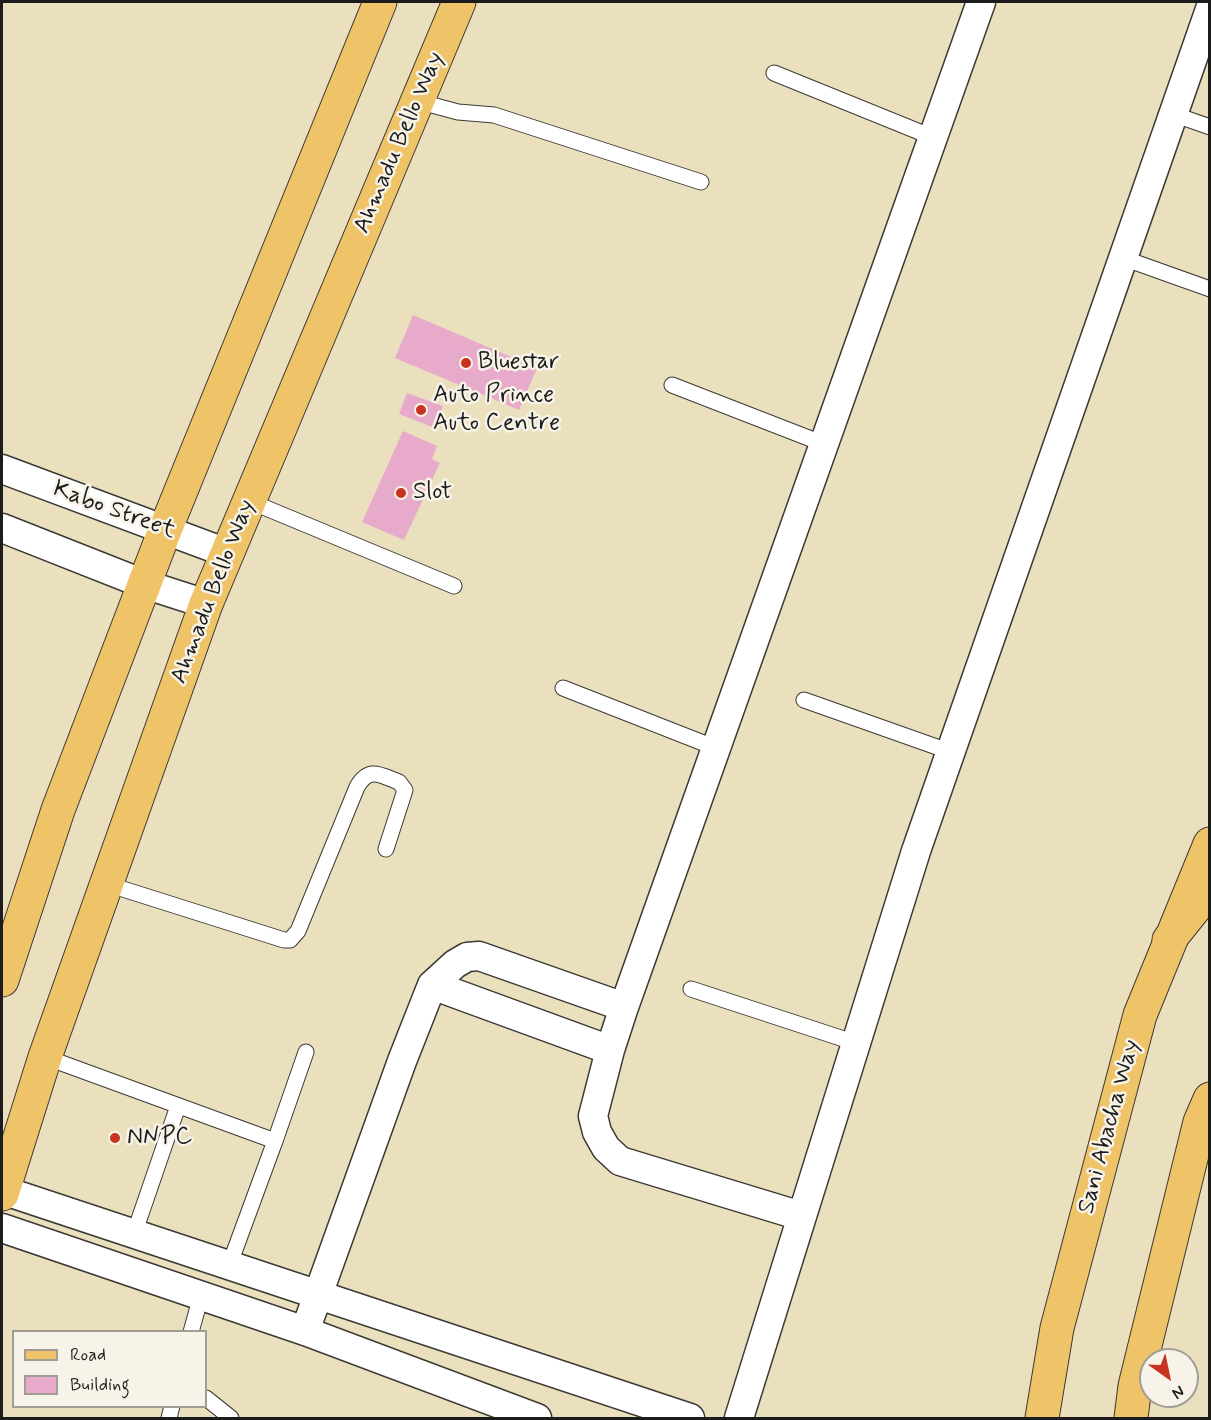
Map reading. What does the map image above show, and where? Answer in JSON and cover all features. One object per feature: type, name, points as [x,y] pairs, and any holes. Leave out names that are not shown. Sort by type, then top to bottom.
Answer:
[{"type":"main road","points":[[2,980],[58,810],[144,584],[380,2]]},
{"type":"main road","name":"Ahmadu Bello Way","points":[[2,1192],[45,1057],[206,604],[459,2]]},
{"type":"main road","name":"Sani Abacha Way","points":[[1042,1419],[1057,1328],[1140,1015],[1209,844]]},
{"type":"main road","points":[[1169,940],[1209,890]]},
{"type":"main road","points":[[1131,1419],[1135,1386],[1200,1122],[1209,1099]]},
{"type":"street","points":[[801,1216],[620,1161],[606,1148],[597,1132],[593,1116],[624,1007],[981,2]]},
{"type":"street","points":[[739,1419],[916,851],[1209,9]]},
{"type":"street","name":"Kabo Street","points":[[2,469],[227,553]]},
{"type":"street","points":[[2,528],[144,584],[206,604]]},
{"type":"street","points":[[305,1331],[402,1061],[432,985],[466,957],[478,956],[624,1007]]},
{"type":"street","points":[[432,985],[610,1050]]},
{"type":"street","points":[[2,1192],[690,1419]]},
{"type":"street","points":[[2,1228],[305,1331],[537,1419]]},
{"type":"lane","points":[[774,73],[932,137]]},
{"type":"lane","points":[[417,101],[458,112],[495,115],[701,182]]},
{"type":"lane","points":[[1173,114],[1209,127]]},
{"type":"lane","points":[[1123,258],[1209,289]]},
{"type":"lane","points":[[672,385],[824,444]]},
{"type":"lane","points":[[249,501],[454,586]]},
{"type":"lane","points":[[563,688],[716,748]]},
{"type":"lane","points":[[804,700],[951,752]]},
{"type":"lane","points":[[106,884],[290,940],[298,931],[357,787],[362,778],[369,774],[376,774],[399,782],[405,790],[386,849]]},
{"type":"lane","points":[[691,989],[856,1044]]},
{"type":"lane","points":[[229,1266],[306,1052]]},
{"type":"lane","points":[[45,1057],[275,1141]]},
{"type":"lane","points":[[134,1234],[178,1106]]},
{"type":"lane","points":[[192,1330],[201,1296]]},
{"type":"lane","points":[[207,1399],[231,1419]]},
{"type":"building","name":"Bluestar","points":[[413,315],[537,368],[519,410],[395,358]]},
{"type":"building","name":"Auto Prince Auto Centre","points":[[407,393],[443,406],[435,428],[399,414]]},
{"type":"building","name":"Slot","points":[[403,431],[437,446],[432,459],[440,463],[404,540],[362,522]]},
{"type":"place","name":"Bluestar","points":[[466,363]]},
{"type":"place","name":"Auto Prince Auto Centre","points":[[421,410]]},
{"type":"place","name":"Slot","points":[[401,493]]},
{"type":"place","name":"NNPC","points":[[115,1138]]}]
